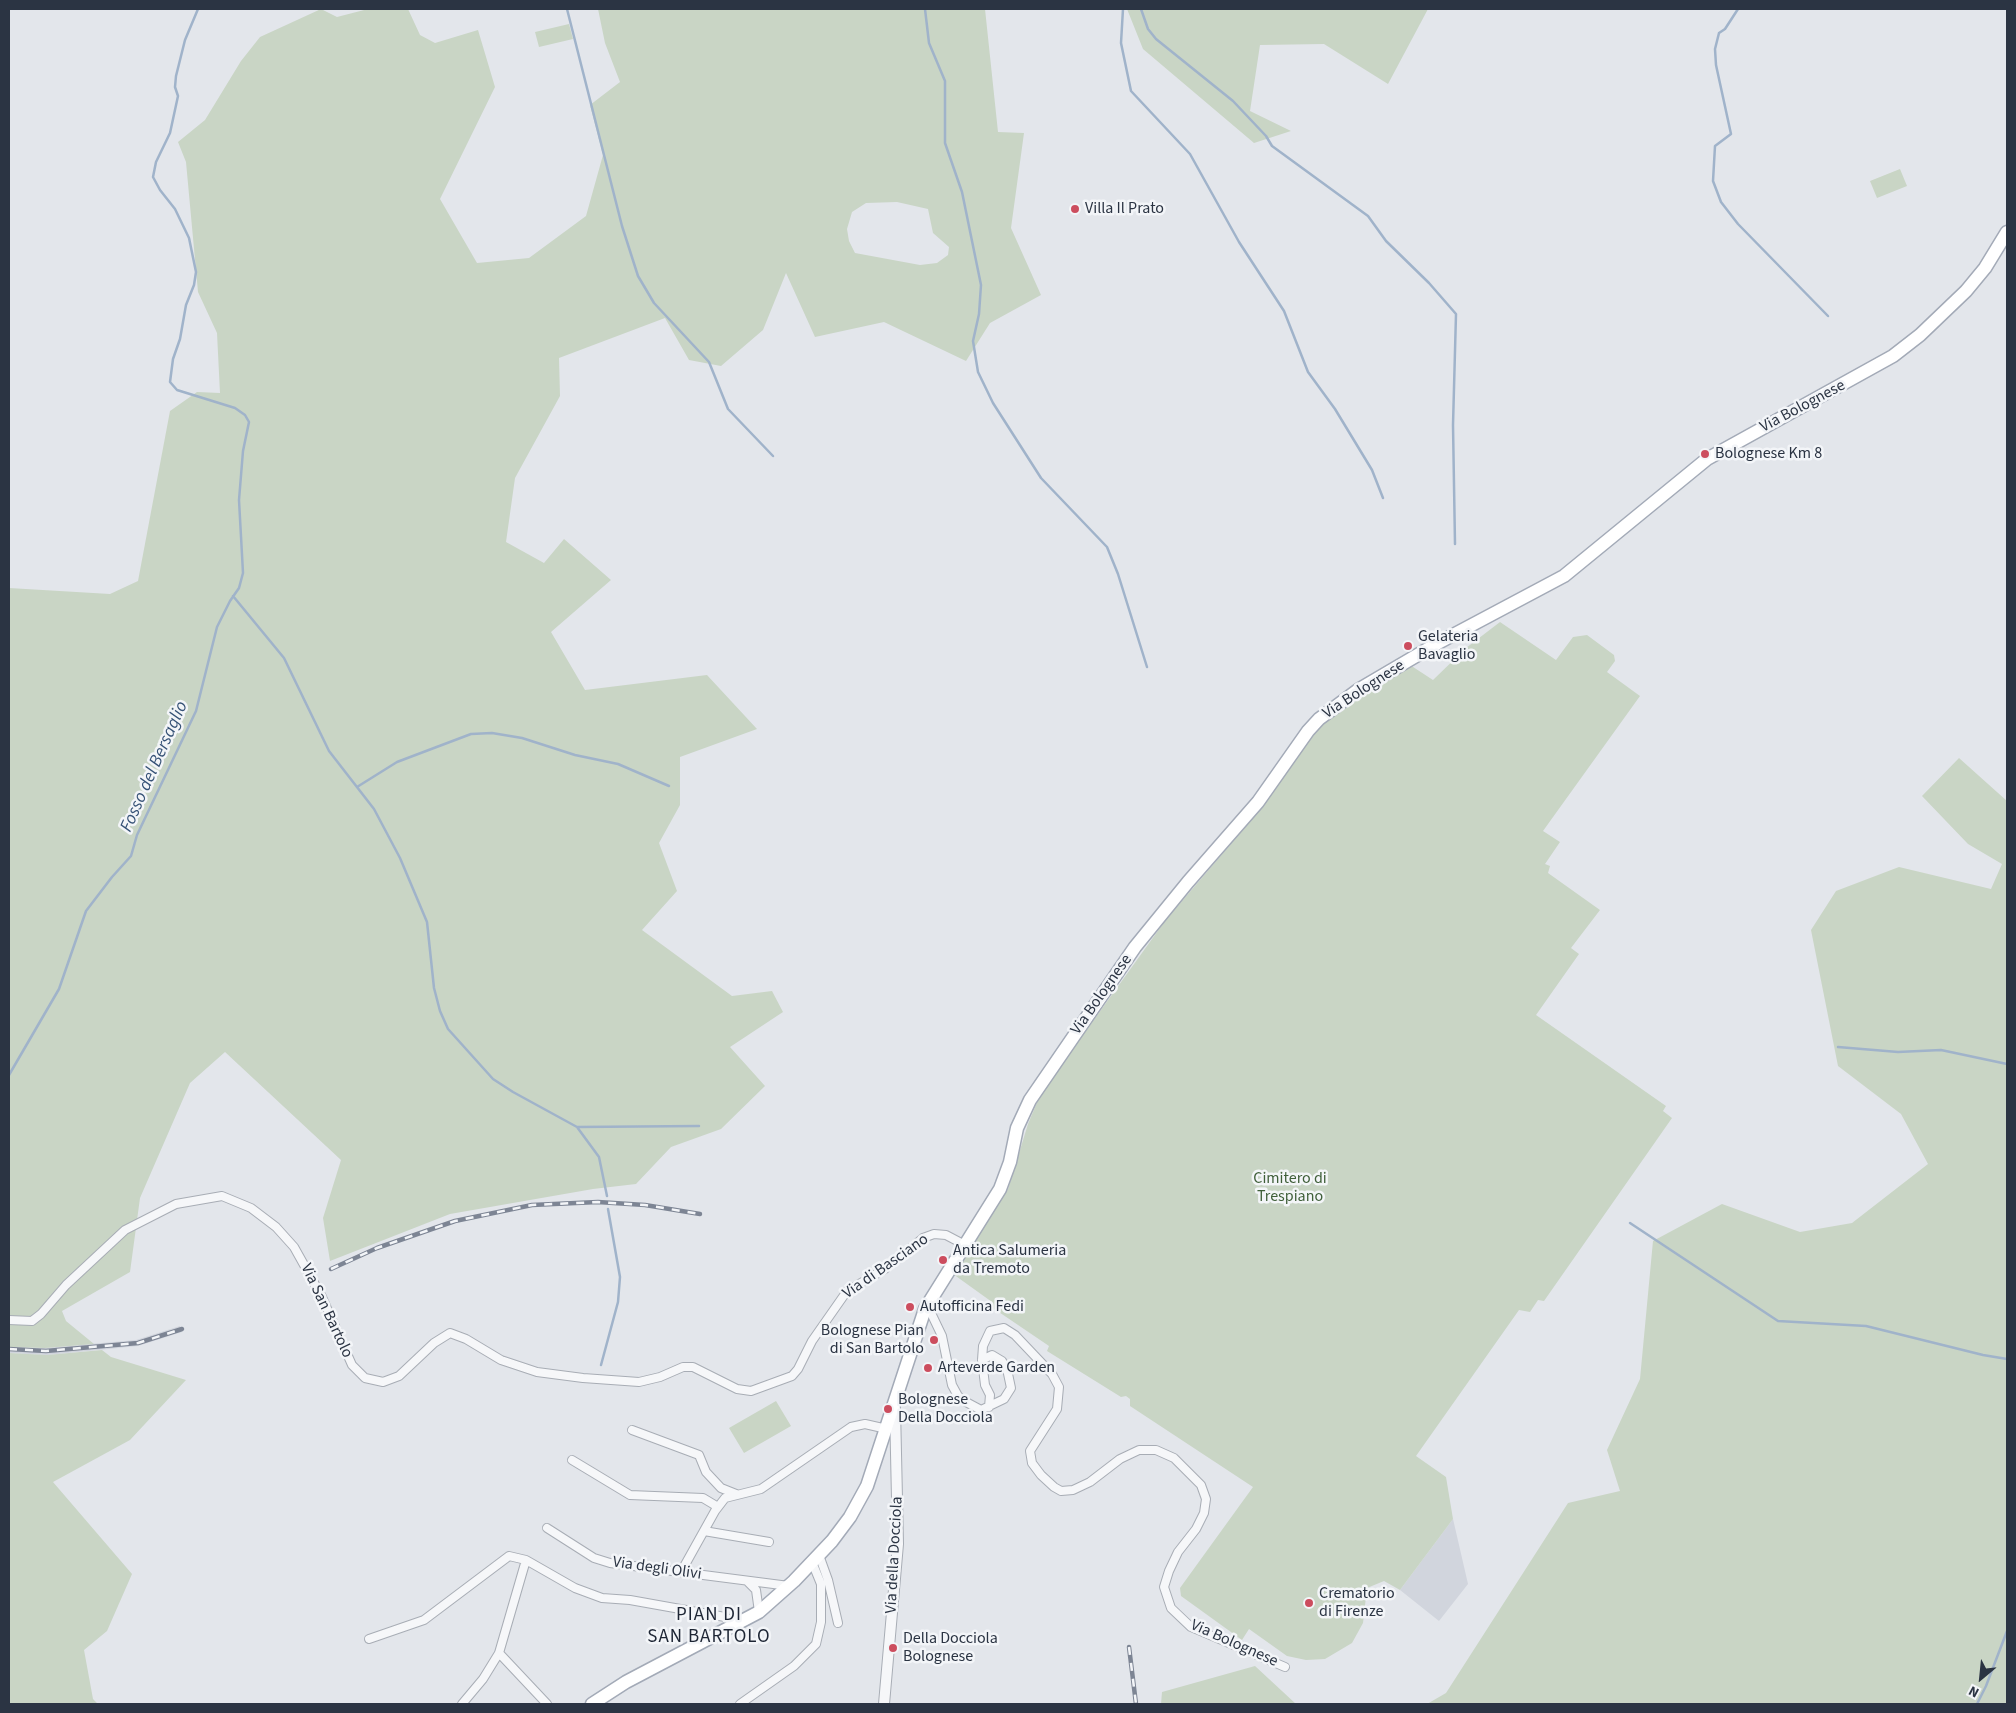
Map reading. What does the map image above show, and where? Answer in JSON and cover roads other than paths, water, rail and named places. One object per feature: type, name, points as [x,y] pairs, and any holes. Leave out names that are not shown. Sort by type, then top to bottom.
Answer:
[{"type":"main road","name":"Via Bolognese","points":[[592,1704],[626,1682],[738,1625],[759,1612],[789,1586],[850,1516],[863,1493],[887,1429],[925,1309],[1000,1189],[1010,1162],[1018,1128],[1030,1100],[1136,947],[1188,882],[1258,802],[1308,730],[1319,719],[1358,690],[1438,643],[1564,576],[1707,459],[1894,356],[1920,335],[1966,291],[1985,268],[2007,232]]},
{"type":"street","name":"Via San Bartolo","points":[[9,1320],[32,1321],[41,1314],[66,1285],[125,1230],[176,1204],[222,1196],[251,1208],[276,1227],[294,1248],[322,1296],[352,1365],[365,1378],[383,1382],[399,1376],[434,1343],[450,1333],[466,1339],[501,1360],[537,1372],[619,1381]]},
{"type":"street","name":"Via di Basciano","points":[[619,1381],[640,1382],[660,1377],[683,1367],[693,1367],[738,1389],[751,1391],[771,1385],[792,1376],[798,1369],[812,1341],[847,1291],[885,1269],[918,1242],[934,1234],[946,1235],[965,1245]]},
{"type":"street","points":[[925,1309],[931,1314],[942,1336],[952,1385],[958,1396],[981,1410],[1004,1398],[1011,1388],[1011,1380],[1002,1361],[992,1355],[982,1360]]},
{"type":"street","name":"Via Bolognese","points":[[989,1407],[990,1395],[985,1385],[982,1360],[986,1337],[990,1331],[1004,1328],[1015,1335],[1052,1374],[1058,1387],[1057,1409],[1030,1451],[1032,1462],[1041,1475],[1054,1486],[1061,1491],[1073,1490],[1090,1482],[1120,1459],[1139,1450],[1156,1450],[1174,1458],[1190,1472],[1201,1485],[1206,1499],[1204,1514],[1196,1529],[1178,1552],[1169,1571],[1164,1587],[1170,1608],[1191,1627],[1285,1667]]},
{"type":"street","name":"Via della Docciola","points":[[884,1704],[898,1544],[895,1404]]},
{"type":"street","points":[[681,1572],[718,1506],[725,1498],[761,1489],[851,1426],[865,1424],[887,1429]]},
{"type":"street","points":[[632,1430],[699,1455],[706,1472],[721,1488],[736,1494]]},
{"type":"street","points":[[572,1460],[630,1495],[703,1498],[718,1506]]},
{"type":"street","name":"Via degli Olivi","points":[[547,1528],[594,1558],[610,1563],[789,1586]]},
{"type":"street","points":[[704,1531],[769,1542]]},
{"type":"street","points":[[369,1639],[424,1620],[508,1556],[526,1560],[575,1588],[602,1598],[630,1600],[725,1616],[738,1625]]},
{"type":"street","points":[[815,1558],[833,1599],[838,1623]]},
{"type":"street","points":[[740,1704],[794,1666],[816,1644],[821,1622],[821,1584],[815,1558]]},
{"type":"street","points":[[462,1704],[483,1679],[500,1653],[526,1560]]},
{"type":"street","points":[[747,1581],[756,1590],[759,1612]]},
{"type":"street","points":[[500,1653],[547,1704]]},
{"type":"waterway","name":"Fosso del Bersaglio","points":[[9,1075],[59,989],[86,911],[131,856],[137,835],[196,711],[217,627],[239,588],[243,573],[239,500],[243,451],[249,422],[245,415],[235,408],[177,390],[170,382],[173,359],[180,339],[186,305],[194,285],[196,272],[189,238],[175,209],[160,190],[153,177],[156,162],[170,133],[178,96],[175,87],[176,76],[185,40],[198,9]]},
{"type":"waterway","points":[[567,9],[622,226],[638,276],[654,303],[709,362],[728,409],[773,456]]},
{"type":"waterway","points":[[925,9],[929,43],[945,81],[945,143],[962,192],[981,285],[979,314],[973,341],[978,372],[993,403],[1041,478],[1107,547],[1118,574],[1147,667]]},
{"type":"waterway","points":[[1123,9],[1121,43],[1131,91],[1190,154],[1239,242],[1284,311],[1308,372],[1335,409],[1372,470],[1383,498]]},
{"type":"waterway","points":[[1141,9],[1148,29],[1156,39],[1233,101],[1266,136],[1272,146],[1368,216],[1386,241],[1429,283],[1456,314],[1453,425],[1455,544]]},
{"type":"waterway","points":[[1738,9],[1725,29],[1719,33],[1715,49],[1716,65],[1731,134],[1715,146],[1713,181],[1721,202],[1738,224],[1828,316]]},
{"type":"waterway","points":[[233,596],[284,658],[329,751],[374,809],[400,858],[427,922],[434,988],[440,1011],[448,1029],[493,1079],[577,1127],[599,1157],[607,1196]]},
{"type":"waterway","points":[[357,787],[397,762],[471,734],[492,733],[522,738],[575,755],[618,764],[669,786]]},
{"type":"waterway","points":[[1838,1047],[1898,1052],[1941,1050],[2007,1064]]},
{"type":"waterway","points":[[577,1127],[699,1126]]},
{"type":"waterway","points":[[601,1365],[618,1302],[620,1277],[608,1209]]},
{"type":"waterway","points":[[1630,1223],[1778,1321],[1866,1326],[1983,1355],[2007,1359]]},
{"type":"waterway","points":[[1977,1704],[2007,1631]]},
{"type":"railway","points":[[331,1269],[377,1248],[455,1221],[532,1205],[598,1202],[645,1205],[700,1214]]},
{"type":"railway","points":[[9,1349],[46,1351],[138,1343],[182,1329]]},
{"type":"railway","points":[[1129,1647],[1136,1704]]},
{"type":"place","name":"Villa Il Prato","points":[[1075,209]]},
{"type":"place","name":"Bolognese Km 8","points":[[1705,454]]},
{"type":"place","name":"Gelateria Bavaglio","points":[[1408,646]]},
{"type":"place","name":"Antica Salumeria da Tremoto","points":[[943,1260]]},
{"type":"place","name":"Autofficina Fedi","points":[[910,1307]]},
{"type":"place","name":"Bolognese Pian di San Bartolo","points":[[934,1340]]},
{"type":"place","name":"Arteverde Garden","points":[[928,1368]]},
{"type":"place","name":"Bolognese Della Docciola","points":[[888,1409]]},
{"type":"place","name":"Crematorio di Firenze","points":[[1309,1603]]},
{"type":"place","name":"Della Docciola Bolognese","points":[[893,1648]]},
{"type":"district","name":"PIAN DI SAN BARTOLO","points":[[709,1627]]},
{"type":"park label","name":"Cimitero di Trespiano","points":[[1290,1188]]}]
